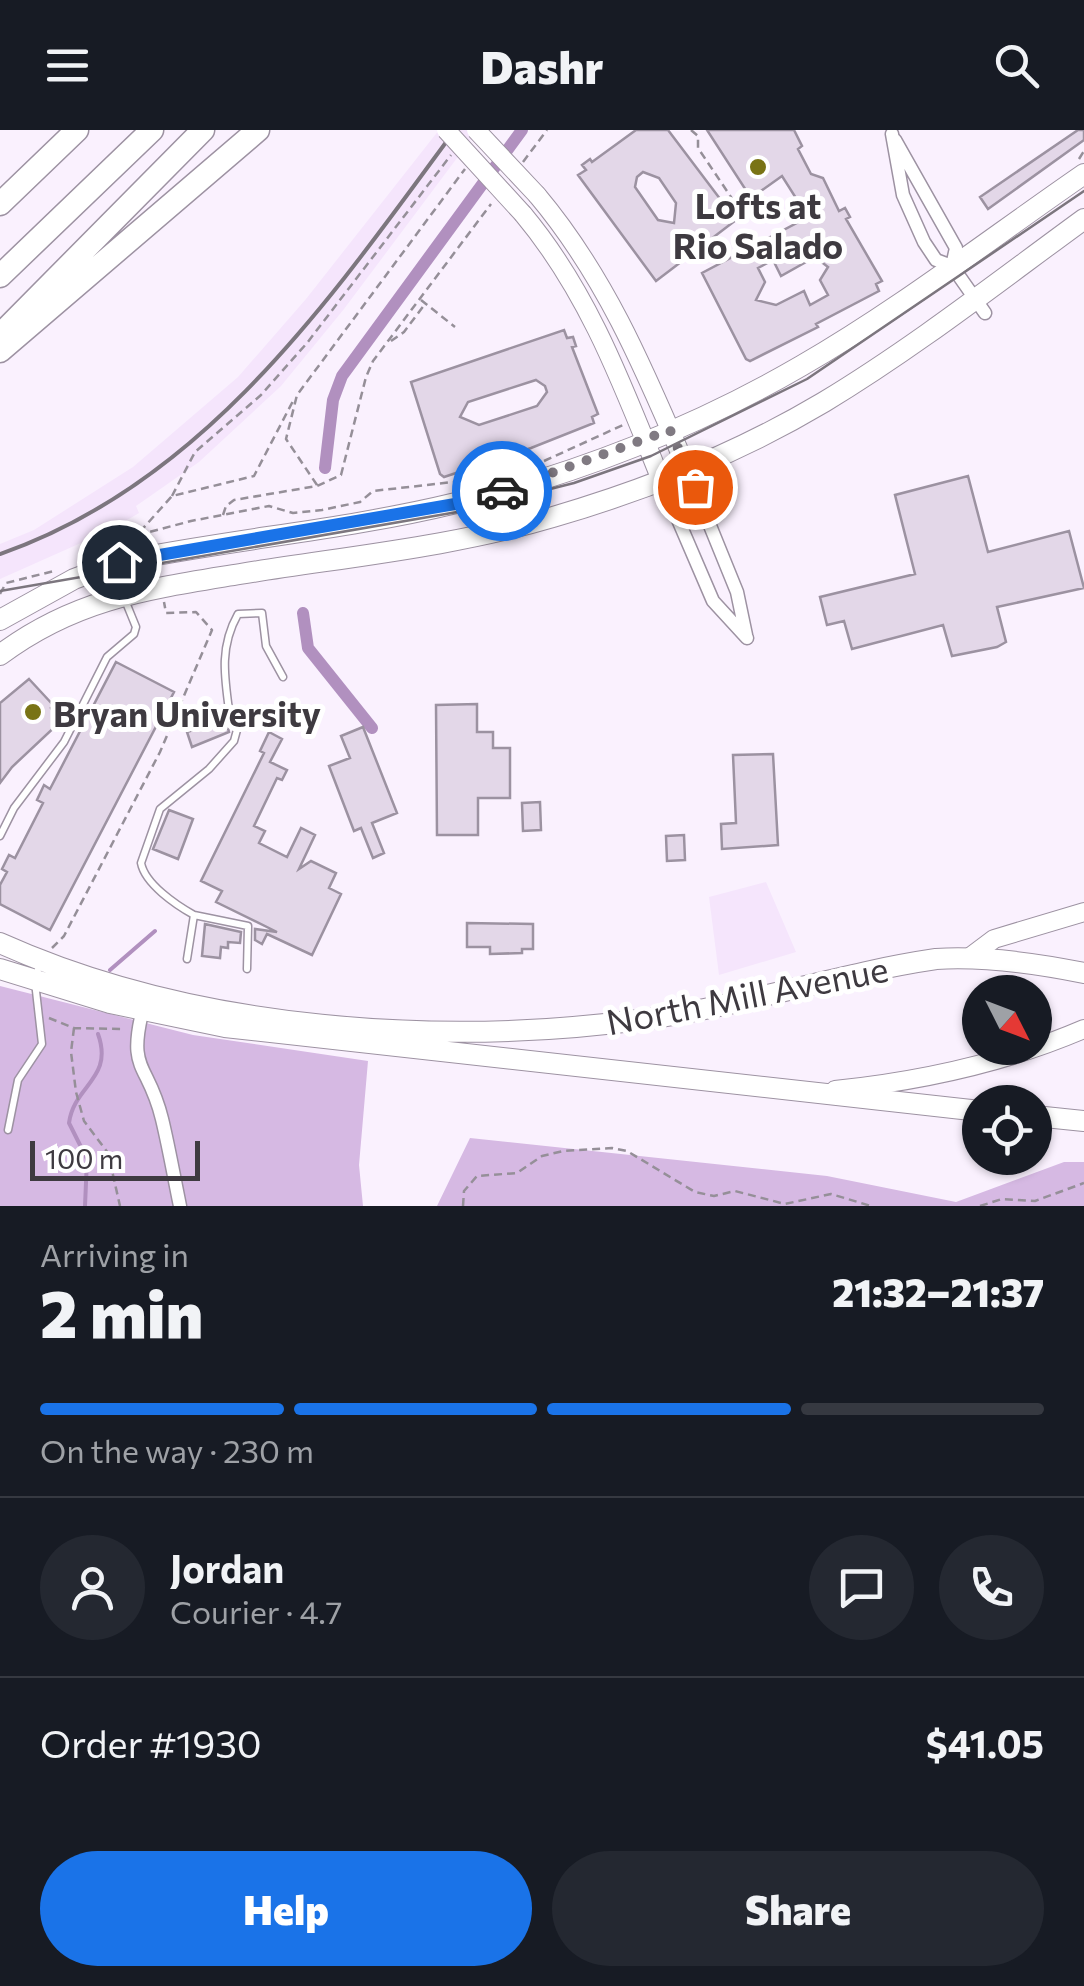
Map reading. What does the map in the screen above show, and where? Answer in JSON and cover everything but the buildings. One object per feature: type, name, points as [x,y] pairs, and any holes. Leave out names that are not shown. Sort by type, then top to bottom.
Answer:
[{"type":"highway","points":[[0,204],[77,130]]},
{"type":"highway","points":[[0,276],[152,130]]},
{"type":"highway","points":[[0,334],[203,130]]},
{"type":"highway","points":[[0,350],[258,130]]},
{"type":"main road","points":[[0,620],[74,580],[119,562],[455,504],[542,479],[645,441],[800,367],[952,266],[1081,167]]},
{"type":"main road","points":[[0,655],[64,615],[123,594],[474,536],[551,518],[661,480],[821,403],[980,306],[1084,219]]},
{"type":"main road","name":"North Mill Avenue","points":[[0,943],[38,971]]},
{"type":"main road","name":"North Mill Avenue","points":[[145,1002],[415,1032],[542,1028],[654,1018],[900,965],[970,958],[1084,973]]},
{"type":"main road","name":"North Mill Avenue","points":[[0,969],[38,971],[225,1027],[962,1109]]},
{"type":"main road","points":[[542,1028],[548,1066]]},
{"type":"main road","points":[[1052,1118],[1084,1121]]},
{"type":"street","points":[[452,137],[523,214],[565,269],[589,310],[713,601],[746,638],[737,592],[637,350],[606,290],[537,194],[476,130]]},
{"type":"street","points":[[893,132],[895,162],[915,223],[936,260],[952,266],[980,306]]},
{"type":"street","points":[[893,132],[956,248],[952,266]]},
{"type":"street","points":[[970,958],[994,939],[1084,912]]},
{"type":"street","points":[[145,1002],[136,1029],[135,1049],[162,1116],[180,1206]]},
{"type":"street","points":[[800,1093],[946,1074],[1020,1053],[1084,1028]]},
{"type":"lane","points":[[0,836],[14,808],[64,742],[107,657],[134,634],[136,628],[123,594]]},
{"type":"lane","points":[[247,969],[248,926],[194,915],[152,883],[141,864],[160,808],[210,769],[234,741],[241,715],[229,710],[222,662],[238,614],[262,613],[266,646],[283,678]]},
{"type":"lane","points":[[238,724],[286,714]]},
{"type":"lane","points":[[188,959],[194,915]]},
{"type":"lane","points":[[8,1130],[18,1080],[42,1044],[44,1034],[38,1012],[38,971]]},
{"type":"path","points":[[514,174],[547,130]]},
{"type":"path","points":[[692,130],[698,136],[698,148],[733,200]]},
{"type":"path","points":[[138,534],[172,496],[195,452],[261,395],[307,344],[452,137]]},
{"type":"path","points":[[1081,167],[1084,151]]},
{"type":"path","points":[[172,496],[254,476],[297,395],[474,157]]},
{"type":"path","points":[[223,517],[226,506],[234,500],[318,486],[342,472],[366,378],[389,340],[494,200]]},
{"type":"path","points":[[419,299],[455,326]]},
{"type":"path","points":[[389,340],[404,332],[425,304]]},
{"type":"path","points":[[297,395],[286,439],[318,486]]},
{"type":"path","points":[[96,557],[115,541],[138,534],[269,506],[304,513],[360,502],[373,491],[462,481],[514,465],[537,464],[624,424]]},
{"type":"path","points":[[0,594],[6,583],[66,568]]},
{"type":"path","points":[[38,971],[64,936],[160,752],[212,630],[196,612],[166,613],[163,596]]},
{"type":"path","points":[[38,1012],[76,1028],[119,1030]]},
{"type":"path","points":[[76,1028],[72,1068],[76,1092],[89,1129],[108,1153],[120,1206]]},
{"type":"path","points":[[463,1206],[464,1192],[477,1176],[517,1173],[542,1156],[591,1148],[627,1151],[695,1192],[714,1196],[735,1192],[786,1204],[832,1194],[871,1206]]},
{"type":"path","points":[[980,1206],[1002,1199],[1035,1201],[1084,1183]]},
{"type":"shaded area","points":[[439,130],[478,130],[281,386],[199,462],[136,506],[139,513],[0,579],[0,544],[34,530],[133,467],[238,377],[306,299]]},
{"type":"shaded area","points":[[766,882],[796,952],[719,975],[709,897]]},
{"type":"shaded area","points":[[0,986],[193,1035],[368,1061],[359,1165],[363,1206],[0,1206]]},
{"type":"shaded area","points":[[470,1138],[827,1176],[956,1202],[1029,1175],[1052,1175],[1052,1166],[1064,1162],[1084,1162],[1084,1206],[437,1206]]},
{"type":"waterway","points":[[325,468],[333,400],[342,376],[522,130]]},
{"type":"waterway","points":[[303,613],[308,648],[372,728]]},
{"type":"waterway","points":[[110,970],[155,931]]},
{"type":"waterway","points":[[85,1206],[87,1159],[69,1123],[72,1110],[101,1062],[98,1034]]},
{"type":"tram line","points":[[0,591],[463,511],[574,483],[651,456],[807,379],[1084,191]]},
{"type":"railway","points":[[0,554],[73,522],[140,481],[202,433],[311,319],[455,130]]},
{"type":"way so far","points":[[502,491],[670,430],[695,487]]},
{"type":"place","name":"Lofts at Rio Salado","points":[[758,167]]},
{"type":"place","name":"Bryan University","points":[[33,712]]},
{"type":"route","points":[[119,562],[455,504],[502,491]]}]
